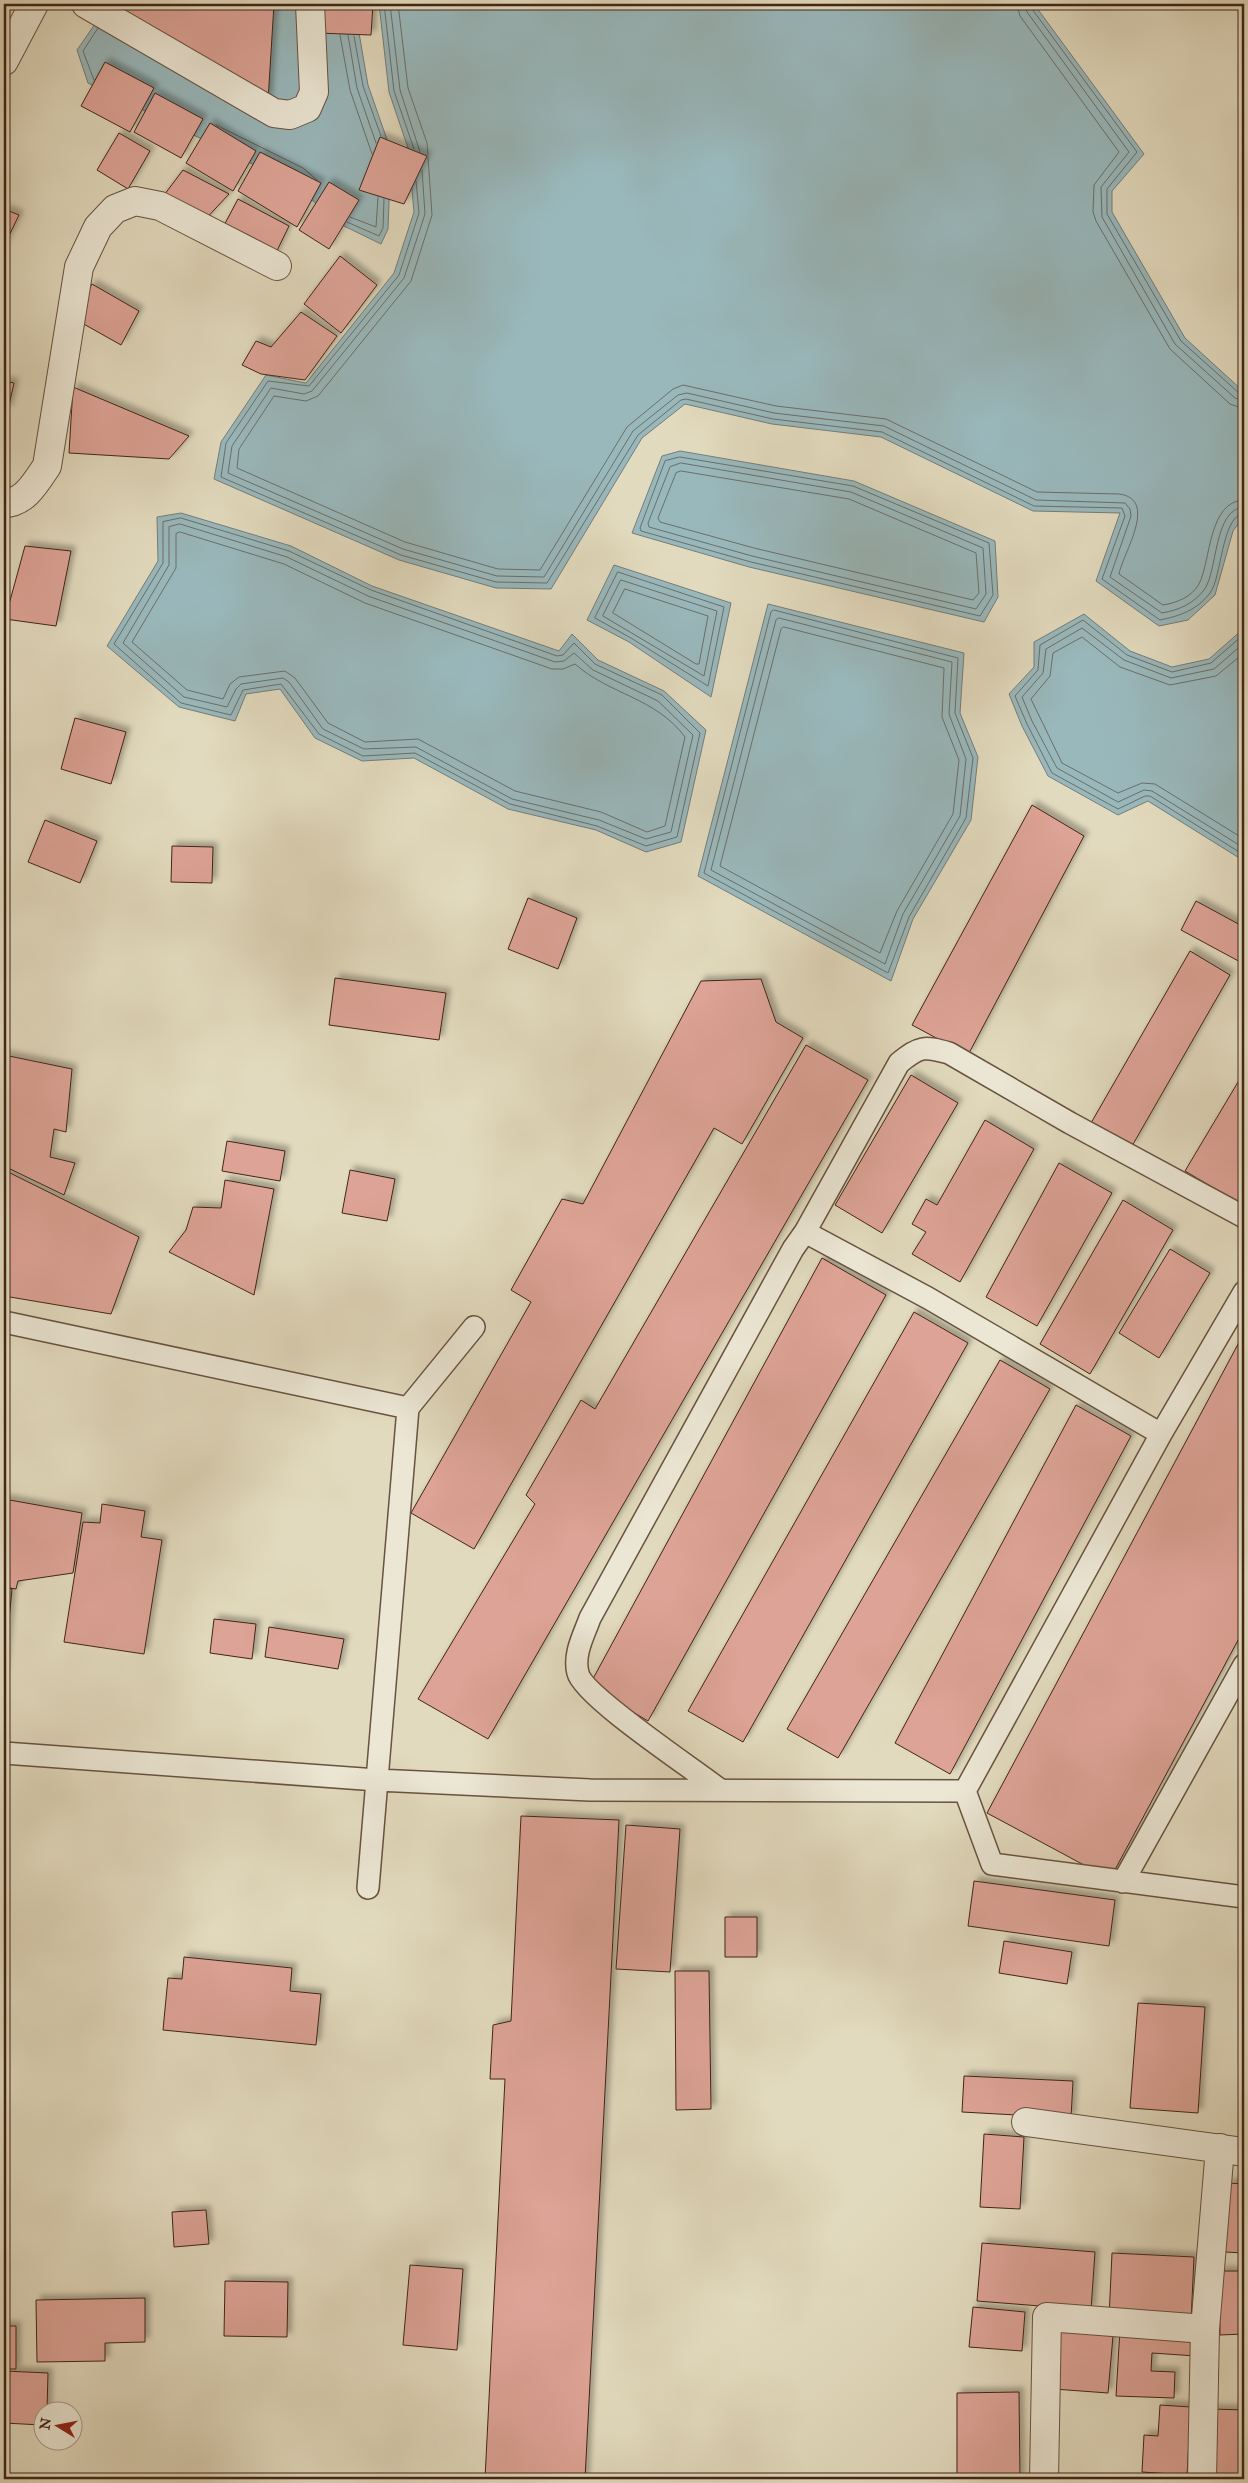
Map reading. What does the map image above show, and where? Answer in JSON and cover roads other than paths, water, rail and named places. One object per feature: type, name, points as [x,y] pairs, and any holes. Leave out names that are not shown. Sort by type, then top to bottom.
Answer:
[{"type":"street","points":[[4,61],[34,4]]},
{"type":"street","points":[[86,4],[274,113],[290,115],[307,108],[314,92],[310,4]]},
{"type":"street","points":[[4,503],[12,503],[31,490],[47,466],[79,267],[98,227],[115,209],[135,201],[160,206],[276,266]]},
{"type":"street","points":[[1026,2122],[1232,2150],[1205,2329],[1202,2479]]},
{"type":"street","points":[[1044,2479],[1047,2317],[1205,2329]]},
{"type":"lane","points":[[720,1789],[584,1686],[578,1674],[577,1655],[590,1618],[899,1063],[916,1049],[928,1047],[949,1053],[1070,1123],[1244,1217]]},
{"type":"lane","points":[[805,1232],[928,1298],[1161,1434]]},
{"type":"lane","points":[[1244,1292],[1161,1434],[965,1791],[992,1864],[1244,1897]]},
{"type":"lane","points":[[4,1322],[408,1408]]},
{"type":"lane","points":[[368,1888],[408,1408],[474,1327]]},
{"type":"lane","points":[[1123,1882],[1244,1665]]},
{"type":"lane","points":[[4,1753],[377,1780],[590,1790],[965,1791]]},
{"type":"water","points":[[109,4],[354,4],[368,85],[391,151],[388,229],[381,244],[342,225],[293,184],[88,83],[77,50]]},
{"type":"water","points":[[379,4],[1034,4],[1144,154],[1112,191],[1112,212],[1185,338],[1244,392],[1244,516],[1233,531],[1215,595],[1188,620],[1159,626],[1096,581],[1120,513],[1033,511],[881,437],[772,424],[685,404],[642,438],[551,589],[496,588],[399,560],[214,479],[221,442],[266,375],[306,383],[394,273],[414,212],[408,148],[389,92]]},
{"type":"water","points":[[680,451],[854,481],[995,541],[998,597],[984,622],[749,567],[632,533],[662,456]]},
{"type":"water","points":[[181,513],[291,546],[372,586],[559,651],[572,634],[598,660],[664,691],[706,730],[681,842],[646,852],[596,830],[508,809],[414,758],[362,761],[315,738],[280,689],[246,694],[235,721],[179,707],[107,646],[158,561],[157,517]]},
{"type":"water","points":[[614,565],[731,603],[711,697],[629,642],[587,620]]},
{"type":"water","points":[[768,604],[964,653],[960,713],[978,757],[971,820],[913,919],[891,981],[698,876]]},
{"type":"water","points":[[1084,614],[1130,651],[1172,667],[1209,659],[1242,630],[1244,621],[1244,861],[1148,801],[1118,815],[1048,776],[1022,726],[1009,694],[1034,667],[1034,642]]}]
